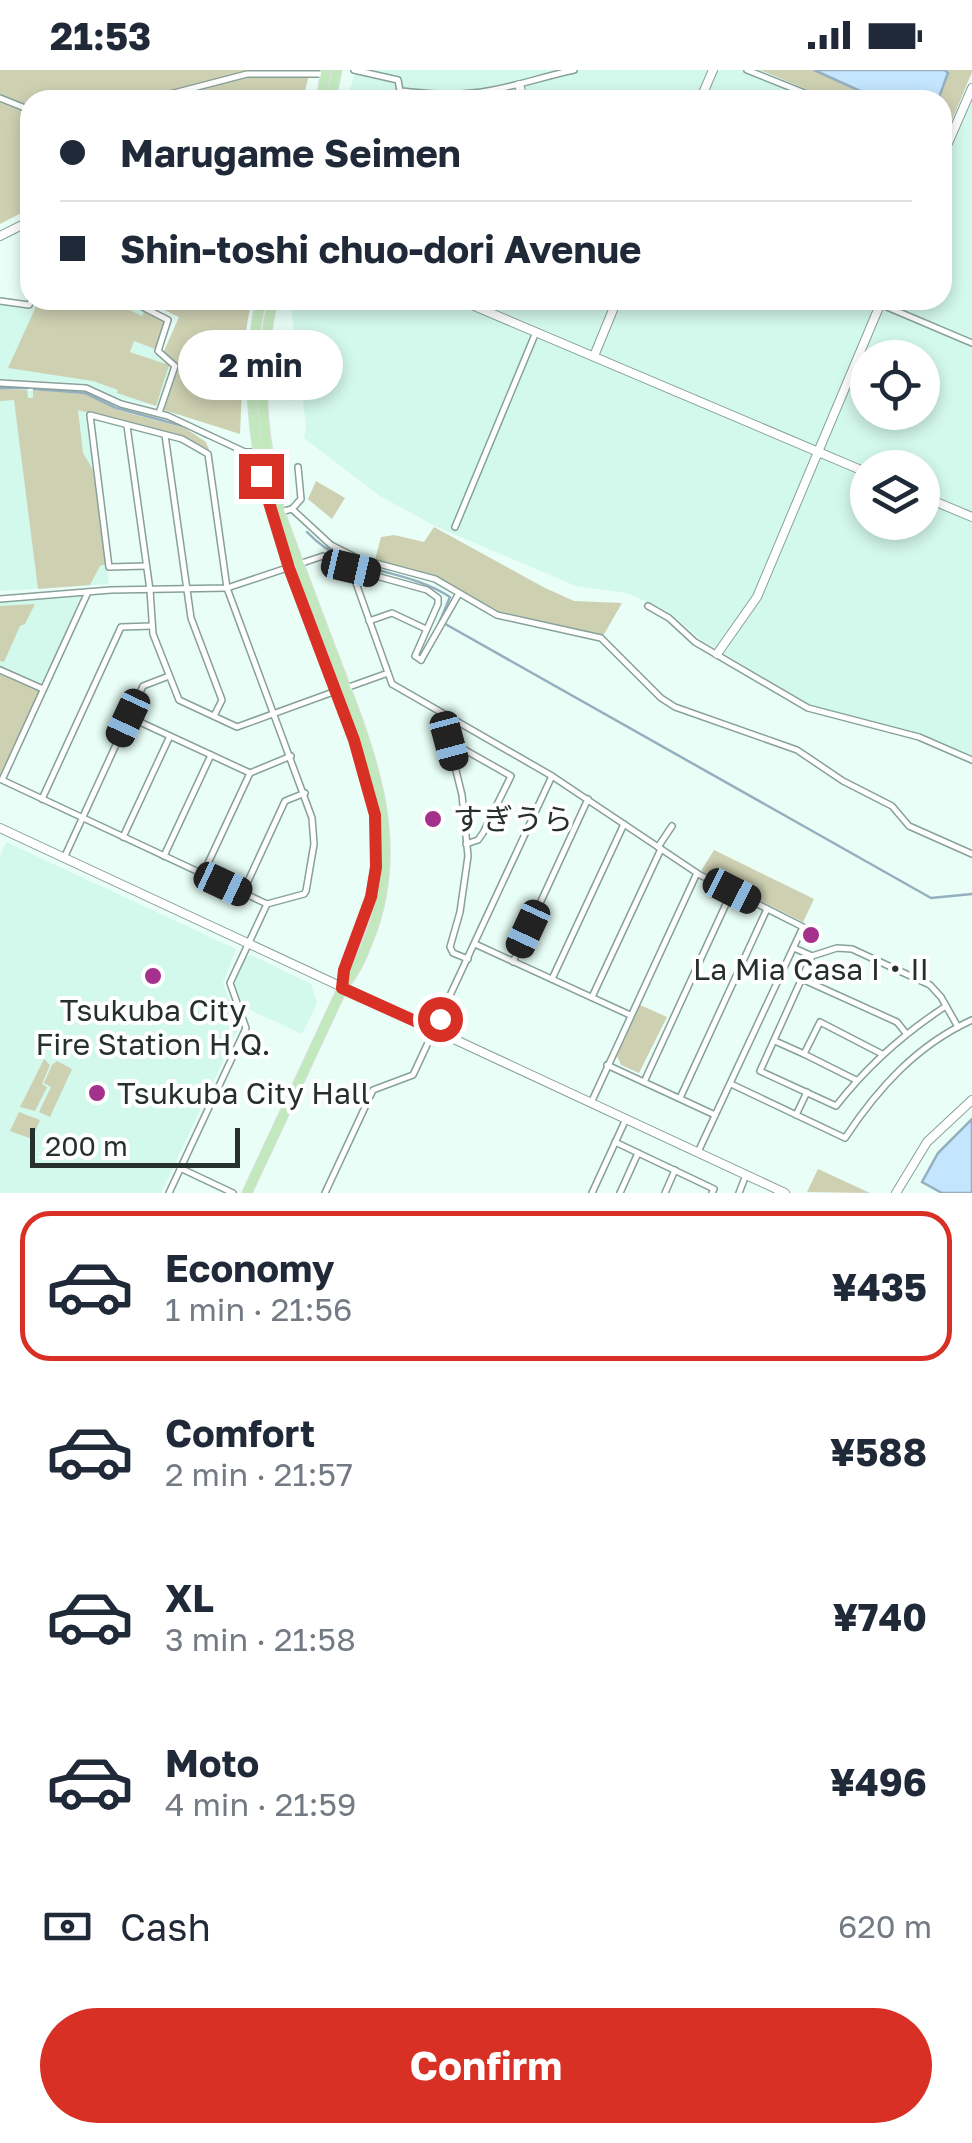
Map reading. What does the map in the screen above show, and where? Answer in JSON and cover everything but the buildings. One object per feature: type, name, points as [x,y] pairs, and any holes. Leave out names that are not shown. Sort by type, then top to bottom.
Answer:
[{"type":"main road","points":[[247,1193],[342,988],[344,970],[371,897],[377,841],[370,788],[341,690],[269,508],[256,452],[252,366],[260,310]]},
{"type":"main road","points":[[272,310],[260,398],[269,466],[286,510],[294,567]]},
{"type":"street","points":[[354,70],[398,80]]},
{"type":"street","points":[[396,70],[400,90]]},
{"type":"street","points":[[489,90],[574,70]]},
{"type":"street","points":[[748,70],[797,90]]},
{"type":"street","points":[[185,90],[247,74],[326,72]]},
{"type":"street","points":[[519,85],[521,90]]},
{"type":"street","points":[[952,133],[972,88]]},
{"type":"street","points":[[148,310],[168,320],[158,350],[175,366],[159,413]]},
{"type":"street","points":[[484,310],[850,465]]},
{"type":"street","points":[[594,356],[614,310]]},
{"type":"street","points":[[717,654],[757,597],[878,310]]},
{"type":"street","points":[[899,310],[972,343]]},
{"type":"street","points":[[455,527],[536,332]]},
{"type":"street","points":[[0,383],[86,388],[121,404],[159,413],[246,452],[256,452]]},
{"type":"street","points":[[88,592],[2,780],[267,904],[304,894],[314,844],[305,793],[226,588],[208,454],[182,439],[90,415],[109,567],[146,566]]},
{"type":"street","points":[[127,426],[152,626],[179,700],[236,727],[388,673]]},
{"type":"street","points":[[165,435],[191,618],[222,700],[214,716]]},
{"type":"street","points":[[298,468],[301,499],[286,510],[331,545],[357,558],[434,579],[497,615],[602,638],[661,698],[796,750],[892,806],[909,826],[972,854]]},
{"type":"street","points":[[940,504],[972,517]]},
{"type":"street","points":[[0,598],[226,588],[323,556],[427,590],[438,598],[415,656],[421,660],[458,594]]},
{"type":"street","points":[[351,568],[392,684],[552,776],[697,873],[804,926],[698,1152]]},
{"type":"street","points":[[648,606],[717,654],[808,708],[919,737],[972,760]]},
{"type":"street","points":[[369,620],[392,612],[426,629]]},
{"type":"street","points":[[42,798],[121,626],[152,626]]},
{"type":"street","points":[[0,670],[43,689]]},
{"type":"street","points":[[64,858],[144,686],[169,676]]},
{"type":"street","points":[[129,717],[250,773]]},
{"type":"street","points":[[453,720],[447,734],[462,796],[466,844],[464,888],[450,948],[468,959]]},
{"type":"street","points":[[124,837],[170,736]]},
{"type":"street","points":[[449,741],[511,776],[483,833],[478,840],[466,844]]},
{"type":"street","points":[[164,856],[211,755]]},
{"type":"street","points":[[203,874],[250,773],[291,756]]},
{"type":"street","points":[[325,1193],[373,1090],[414,1075],[552,776]]},
{"type":"street","points":[[242,892],[285,801],[305,793]]},
{"type":"street","points":[[513,962],[588,799]]},
{"type":"street","points":[[552,980],[624,824]]},
{"type":"street","points":[[592,998],[668,827]]},
{"type":"street","points":[[0,828],[785,1193]]},
{"type":"street","points":[[591,1103],[697,873]]},
{"type":"street","points":[[644,1082],[732,891]]},
{"type":"street","points":[[169,1193],[246,1028],[230,983],[267,904]]},
{"type":"street","points":[[680,1098],[767,909]]},
{"type":"street","points":[[475,944],[630,1015]]},
{"type":"street","points":[[794,948],[812,956],[837,948],[852,949],[930,985],[958,1027]]},
{"type":"street","points":[[812,956],[760,1071],[836,1106],[856,1080],[906,1032],[946,1006]]},
{"type":"street","points":[[802,978],[897,1022],[906,1032]]},
{"type":"street","points":[[730,1084],[845,1138],[872,1098],[898,1070],[972,1020]]},
{"type":"street","points":[[804,1054],[820,1022],[882,1054]]},
{"type":"street","points":[[774,1041],[856,1080]]},
{"type":"street","points":[[607,1065],[715,1115]]},
{"type":"street","points":[[796,1115],[806,1092]]},
{"type":"street","points":[[896,1193],[927,1142],[972,1100]]},
{"type":"street","points":[[592,1193],[626,1119]]},
{"type":"street","points":[[615,1142],[714,1188],[712,1193]]},
{"type":"street","points":[[620,1193],[638,1153]]},
{"type":"street","points":[[180,1168],[233,1193]]},
{"type":"street","points":[[665,1193],[675,1170]]},
{"type":"street","points":[[739,1193],[746,1175]]},
{"type":"shaded area","points":[[0,70],[310,70],[305,90],[20,90],[20,214],[0,224]]},
{"type":"shaded area","points":[[356,70],[759,70],[806,90],[350,90]]},
{"type":"shaded area","points":[[760,70],[972,70],[952,120],[952,90],[808,90]]},
{"type":"shaded area","points":[[972,100],[972,756],[917,733],[813,707],[700,639],[668,611],[627,593],[576,586],[435,526],[380,496],[304,438],[306,426],[291,310],[952,310],[952,149]]},
{"type":"shaded area","points":[[0,304],[20,310],[141,310],[165,321],[154,354],[173,368],[158,406],[122,399],[85,383],[0,379]]},
{"type":"shaded area","points":[[34,310],[130,310],[165,322],[155,349],[134,341],[130,352],[169,365],[156,406],[93,381],[8,368]]},
{"type":"shaded area","points":[[164,310],[250,310],[244,342],[240,434],[164,410],[178,369],[176,362],[163,353],[179,317]]},
{"type":"shaded area","points":[[0,389],[83,394],[109,584],[0,591]]},
{"type":"shaded area","points":[[0,389],[27,390],[28,398],[33,398],[33,390],[85,394],[117,410],[185,428],[206,442],[209,450],[187,438],[78,410],[83,453],[93,470],[106,564],[100,566],[90,585],[38,589],[14,400],[0,401]]},
{"type":"shaded area","points":[[316,481],[345,498],[332,519],[308,499]]},
{"type":"shaded area","points":[[434,527],[574,601],[622,603],[603,636],[498,611],[436,576],[375,560],[381,537],[394,535],[424,542]]},
{"type":"shaded area","points":[[81,596],[42,684],[0,667],[0,603]]},
{"type":"shaded area","points":[[35,604],[4,662],[0,661],[0,606]]},
{"type":"shaded area","points":[[0,673],[40,691],[0,775]]},
{"type":"shaded area","points":[[6,842],[236,949],[223,983],[239,1027],[161,1193],[0,1193],[0,856]]},
{"type":"shaded area","points":[[714,850],[814,899],[803,922],[701,871]]},
{"type":"shaded area","points":[[251,955],[311,984],[317,1003],[302,1034],[244,1007],[234,984],[246,957]]},
{"type":"shaded area","points":[[640,1005],[667,1017],[639,1073],[621,1065],[617,1056]]},
{"type":"shaded area","points":[[44,1059],[50,1065],[42,1084],[47,1087],[35,1111],[20,1107]]},
{"type":"shaded area","points":[[57,1061],[72,1069],[50,1117],[39,1112],[51,1087],[44,1083]]},
{"type":"shaded area","points":[[19,1112],[40,1120],[32,1139],[10,1131]]},
{"type":"shaded area","points":[[818,1169],[870,1193],[807,1192]]},
{"type":"water","points":[[814,70],[948,73],[942,90],[858,90]]},
{"type":"water","points":[[972,1119],[972,1193],[942,1193],[922,1182],[938,1153]]},
{"type":"waterway","points":[[0,388],[28,388]]},
{"type":"waterway","points":[[34,389],[85,393],[116,408],[183,426]]},
{"type":"waterway","points":[[194,431],[206,437]]},
{"type":"waterway","points":[[307,532],[340,556],[432,587],[450,597],[440,621],[931,898],[972,894]]},
{"type":"place","name":"すぎうら","points":[[433,819]]},
{"type":"place","name":"La Mia Casa I・II","points":[[811,935]]},
{"type":"place","name":"Tsukuba City Fire Station H.Q.","points":[[153,976]]},
{"type":"place","name":"Tsukuba City Hall","points":[[97,1093]]},
{"type":"route","points":[[261,476],[289,568],[354,740],[375,815],[376,867],[371,897],[344,970],[342,988],[435,1030],[440,1019]]}]
